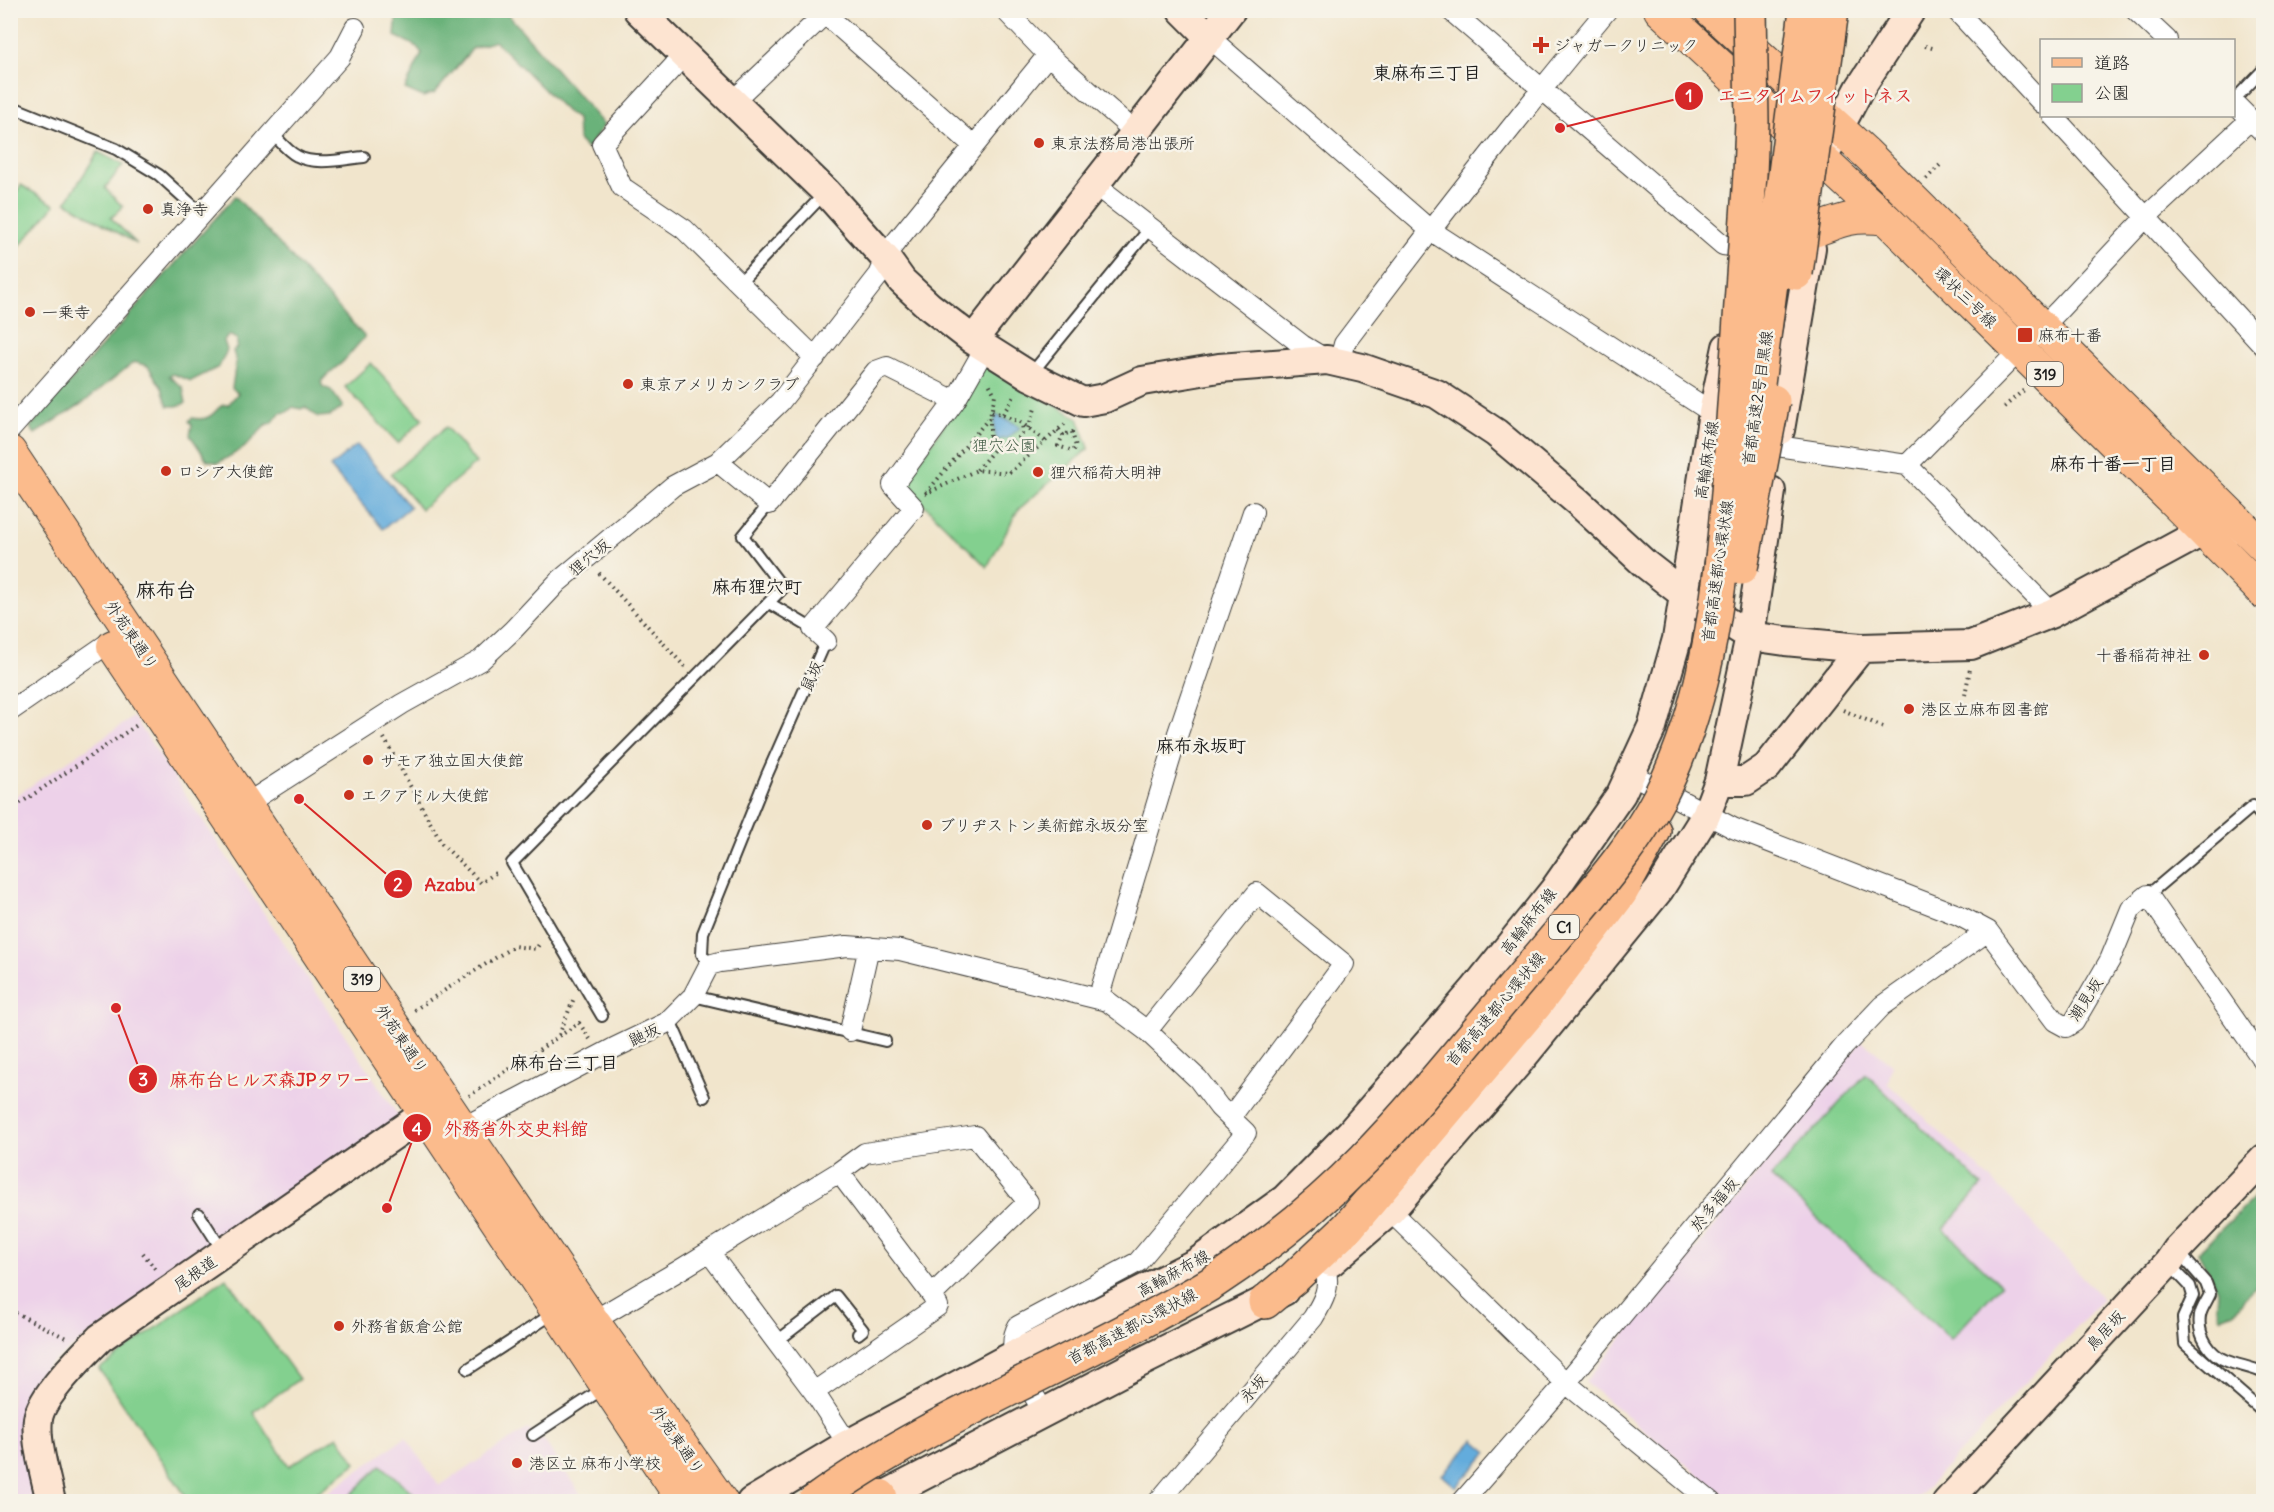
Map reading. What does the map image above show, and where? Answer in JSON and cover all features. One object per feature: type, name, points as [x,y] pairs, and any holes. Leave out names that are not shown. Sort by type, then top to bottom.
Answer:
[{"type":"highway","name":"首都高速都心環状線","points":[[823,1496],[910,1439],[1123,1333],[1209,1285],[1292,1225],[1362,1162],[1398,1124],[1622,856],[1644,825],[1669,777],[1682,744],[1703,667],[1718,587],[1726,524],[1750,174],[1752,121],[1750,10]]},
{"type":"highway","name":"首都高速都心環状線","points":[[1127,1342],[1218,1292],[1256,1265],[1298,1233],[1413,1136],[1608,895],[1654,831],[1673,798],[1688,763],[1718,669],[1730,598],[1742,470],[1759,211],[1762,123],[1760,10]]},
{"type":"highway","name":"首都高速2号目黒線","points":[[1669,777],[1695,713],[1727,597],[1740,520],[1806,10]]},
{"type":"highway","name":"首都高速2号目黒線","points":[[1718,669],[1734,610],[1794,288],[1832,10]]},
{"type":"highway","points":[[1265,1302],[1341,1234],[1413,1136]]},
{"type":"main road","points":[[638,10],[826,192],[887,260],[902,281],[929,306],[979,344],[1030,376],[1081,401],[1106,399],[1142,381],[1208,370],[1333,361],[1362,368],[1437,394],[1496,433],[1578,502],[1645,564],[1686,596],[1750,636],[1785,642],[1861,648],[1971,645],[2052,613],[2204,531],[2260,538]]},
{"type":"main road","points":[[1182,10],[1210,38]]},
{"type":"main road","points":[[979,344],[1094,184],[1232,10]]},
{"type":"main road","name":"環状三号線","points":[[1660,10],[1775,119],[1886,219],[2204,531],[2264,593]]},
{"type":"main road","name":"環状三号線","points":[[1710,10],[1839,128],[2043,327],[2192,478],[2260,538]]},
{"type":"main road","name":"高輪麻布線","points":[[751,1502],[848,1444],[1014,1355],[1196,1263],[1285,1200],[1351,1132],[1481,981],[1554,890],[1621,795],[1652,728],[1677,639],[1686,596],[1713,413],[1747,248],[1755,182],[1767,137],[1793,86],[1848,10]]},
{"type":"main road","points":[[814,1464],[823,1496],[876,1499],[1139,1363],[1265,1302],[1325,1267],[1390,1211],[1518,1063],[1659,890],[1706,815],[1719,781],[1750,636],[1777,446],[1814,231],[1822,159],[1860,88],[1911,10]]},
{"type":"main road","points":[[1814,231],[1845,218],[1864,216],[1886,219]]},
{"type":"main road","name":"外苑東通り","points":[[10,452],[448,1111],[557,1311],[684,1502]]},
{"type":"main road","name":"外苑東通り","points":[[10,490],[110,642],[448,1111],[722,1502]]},
{"type":"main road","points":[[1719,781],[1746,781],[1767,767],[1861,648]]},
{"type":"main road","name":"尾根道","points":[[51,1502],[41,1457],[38,1418],[55,1386],[100,1338],[224,1253],[448,1111]]},
{"type":"main road","name":"鳥居坂","points":[[1947,1502],[2264,1159]]},
{"type":"street","points":[[1005,10],[1048,55],[1135,132]]},
{"type":"street","points":[[1450,10],[1540,90],[1723,245],[1747,248]]},
{"type":"street","points":[[1094,184],[1302,345],[1333,361],[1430,230],[1540,90],[1607,10]]},
{"type":"street","points":[[1956,10],[2040,101]]},
{"type":"street","points":[[2135,10],[2166,39]]},
{"type":"street","points":[[732,102],[827,12],[974,146]]},
{"type":"street","points":[[10,430],[340,57],[355,28]]},
{"type":"street","points":[[1210,38],[1430,230],[1713,413]]},
{"type":"street","points":[[684,55],[602,144],[622,187],[684,229],[815,358]]},
{"type":"street","name":"狸穴坂","points":[[246,804],[375,721],[481,660],[558,582],[674,486],[718,462],[780,402],[872,286],[891,248],[1048,55]]},
{"type":"street","points":[[1907,465],[2043,327],[2147,216],[2257,127],[2235,102]]},
{"type":"street","points":[[2054,117],[2264,346]]},
{"type":"street","points":[[920,501],[893,485],[955,401],[979,344]]},
{"type":"street","points":[[718,462],[769,504],[876,371],[886,367],[955,401]]},
{"type":"street","points":[[1777,446],[1907,465],[2052,613]]},
{"type":"street","name":"鼠坂","points":[[819,635],[920,501]]},
{"type":"street","points":[[1098,999],[1178,733],[1253,512]]},
{"type":"street","points":[[10,711],[110,642]]},
{"type":"street","points":[[1631,774],[1733,828],[1958,915],[1988,931]]},
{"type":"street","points":[[1147,1031],[1257,893],[1344,964],[1230,1118]]},
{"type":"street","points":[[2148,895],[2264,1062]]},
{"type":"street","name":"潮見坂","points":[[1988,931],[2055,1021],[2066,1027],[2074,1022],[2110,960],[2131,909],[2148,895]]},
{"type":"street","name":"於多福坂","points":[[1462,1502],[1566,1383],[1845,1045],[1882,1006],[1988,931]]},
{"type":"street","points":[[709,965],[836,947],[869,947],[900,950],[1107,1001],[1147,1031],[1198,1079],[1219,1107],[1246,1133],[1138,1262],[1018,1326],[1013,1334],[1014,1355],[1044,1413]]},
{"type":"street","points":[[850,1031],[869,947]]},
{"type":"street","name":"鼬坂","points":[[448,1111],[614,1048],[666,1023],[693,996],[709,965]]},
{"type":"street","points":[[593,1321],[839,1172],[865,1153],[975,1136],[1028,1203],[932,1295]]},
{"type":"street","points":[[814,1392],[938,1306],[839,1172]]},
{"type":"street","points":[[1390,1211],[1566,1383],[1711,1502]]},
{"type":"street","points":[[709,1252],[814,1392],[848,1444]]},
{"type":"street","name":"永坂","points":[[1158,1502],[1313,1317],[1326,1298],[1329,1279],[1325,1267]]},
{"type":"lane","points":[[2235,100],[2264,69]]},
{"type":"lane","points":[[10,106],[116,148],[159,175],[202,214]]},
{"type":"lane","points":[[272,133],[297,157],[307,160],[364,157]]},
{"type":"lane","points":[[739,283],[826,192]]},
{"type":"lane","points":[[1030,376],[1149,228]]},
{"type":"lane","points":[[602,1016],[512,863],[696,679],[783,588],[743,536],[769,504]]},
{"type":"lane","points":[[770,603],[819,635]]},
{"type":"lane","name":"鼠坂","points":[[709,965],[702,954],[703,933],[766,777],[819,635]]},
{"type":"lane","points":[[2148,895],[2253,806],[2264,819]]},
{"type":"lane","points":[[693,996],[885,1041]]},
{"type":"lane","points":[[670,1020],[704,1097]]},
{"type":"lane","points":[[200,1214],[224,1253]]},
{"type":"lane","points":[[2173,1257],[2206,1283],[2210,1294],[2200,1315],[2201,1336],[2212,1351],[2225,1361],[2264,1373]]},
{"type":"lane","points":[[2173,1257],[2190,1286],[2193,1296],[2183,1318],[2185,1344],[2264,1413]]},
{"type":"lane","points":[[776,1342],[836,1296],[863,1330],[858,1334]]},
{"type":"lane","points":[[468,1369],[557,1311]]},
{"type":"lane","points":[[533,1435],[607,1386]]},
{"type":"path","points":[[1925,46],[1936,49]]},
{"type":"path","points":[[1926,179],[1942,163]]},
{"type":"path","points":[[2004,406],[2024,389]]},
{"type":"path","points":[[995,395],[990,417],[990,438],[997,446]]},
{"type":"path","points":[[1003,414],[1013,399]]},
{"type":"path","points":[[977,470],[1009,473],[1070,419],[1081,401]]},
{"type":"path","points":[[1028,428],[1034,410]]},
{"type":"path","points":[[992,411],[1022,423],[1046,442]]},
{"type":"path","points":[[920,501],[990,417]]},
{"type":"path","points":[[920,501],[977,470],[997,446],[1009,444],[1018,439],[1023,432],[1022,423]]},
{"type":"path","points":[[1058,430],[1063,435]]},
{"type":"path","points":[[1072,432],[1076,447],[1073,451],[1058,446],[1063,435],[1072,432]]},
{"type":"path","points":[[586,559],[696,679]]},
{"type":"path","points":[[1965,695],[1972,659]]},
{"type":"path","points":[[1839,709],[1883,727]]},
{"type":"path","points":[[375,721],[442,844],[481,883],[504,867]]},
{"type":"path","points":[[10,810],[138,725]]},
{"type":"path","points":[[406,1015],[514,945],[536,949],[550,927]]},
{"type":"path","points":[[555,1038],[561,1033],[581,981]]},
{"type":"path","points":[[448,1111],[579,1023],[594,1045]]},
{"type":"path","points":[[10,1311],[89,1350]]},
{"type":"shaded area","points":[[134,717],[399,1117],[48,1365],[29,1388],[23,1451],[37,1501],[11,1502],[11,799]]},
{"type":"shaded area","points":[[1861,1041],[1892,1064],[1888,1084],[1996,1184],[2103,1299],[1915,1501],[1731,1501],[1585,1382],[1736,1200]]},
{"type":"shaded area","name":"港区立 麻布小学校","points":[[527,1429],[543,1439],[585,1501],[314,1502],[406,1437],[439,1486]]},
{"type":"green space","points":[[397,11],[505,11],[604,125],[587,149],[578,140],[577,119],[567,112],[495,41],[473,48],[435,93],[423,97],[405,89],[422,53],[416,46],[395,36]]},
{"type":"green space","points":[[98,152],[123,165],[105,188],[123,207],[111,218],[137,244],[66,202]]},
{"type":"green space","points":[[21,185],[55,205],[11,256],[11,200]]},
{"type":"green space","points":[[235,196],[365,337],[321,382],[323,387],[331,390],[343,407],[330,416],[318,417],[305,407],[301,409],[293,407],[287,412],[280,413],[244,448],[218,463],[207,460],[190,435],[192,425],[189,421],[192,418],[200,419],[211,416],[223,405],[228,405],[238,393],[232,388],[236,361],[233,351],[237,347],[237,339],[229,335],[224,341],[227,350],[219,367],[191,381],[173,374],[169,376],[183,388],[186,403],[168,406],[162,388],[148,366],[134,362],[83,403],[35,434],[30,427]]},
{"type":"green space","points":[[371,363],[423,419],[398,443],[345,387]]},
{"type":"green space","name":"狸穴公園","points":[[984,364],[1078,418],[1089,448],[1018,510],[987,567],[904,485]]},
{"type":"green space","points":[[446,427],[476,463],[421,509],[391,474]]},
{"type":"green space","points":[[1866,1074],[1982,1185],[1944,1229],[2001,1285],[1951,1339],[1771,1177]]},
{"type":"green space","points":[[2263,1189],[2263,1282],[2251,1290],[2234,1312],[2220,1317],[2217,1306],[2218,1290],[2198,1252]]},
{"type":"green space","points":[[226,1278],[299,1379],[253,1412],[289,1466],[338,1436],[356,1463],[306,1501],[189,1501],[99,1369]]},
{"type":"green space","points":[[381,1465],[422,1501],[345,1501]]},
{"type":"water","points":[[996,415],[1020,428],[1008,438],[997,440],[994,429]]},
{"type":"water","points":[[357,445],[410,507],[383,529],[330,467]]},
{"type":"water","points":[[1474,1440],[1488,1452],[1456,1487],[1442,1475]]},
{"type":"place","name":"ジャガークリニック","points":[[1541,45]]},
{"type":"place","name":"エニタイムフィットネス","points":[[1560,128]]},
{"type":"place","name":"東京法務局港出張所","points":[[1039,143]]},
{"type":"place","name":"真浄寺","points":[[148,209]]},
{"type":"place","name":"一乗寺","points":[[30,312]]},
{"type":"place","name":"麻布十番","points":[[2025,335]]},
{"type":"place","name":"東京アメリカンクラブ","points":[[628,384]]},
{"type":"place","name":"ロシア大使館","points":[[166,471]]},
{"type":"place","name":"狸穴稲荷大明神","points":[[1038,472]]},
{"type":"place","name":"十番稲荷神社","points":[[2204,655]]},
{"type":"place","name":"港区立麻布図書館","points":[[1909,709]]},
{"type":"place","name":"サモア独立国大使館","points":[[368,760]]},
{"type":"place","name":"エクアドル大使館","points":[[349,795]]},
{"type":"place","name":"Azabu","points":[[299,799]]},
{"type":"place","name":"ブリヂストン美術館永坂分室","points":[[927,825]]},
{"type":"place","name":"麻布台ヒルズ森JPタワー","points":[[116,1008]]},
{"type":"place","name":"外務省外交史料館","points":[[387,1208]]},
{"type":"place","name":"外務省飯倉公館","points":[[339,1326]]},
{"type":"place","name":"港区立 麻布小学校","points":[[517,1463]]},
{"type":"district","name":"東麻布三丁目","points":[[1427,72]]},
{"type":"district","name":"麻布十番一丁目","points":[[2113,463]]},
{"type":"district","name":"麻布狸穴町","points":[[757,586]]},
{"type":"district","name":"麻布台","points":[[166,589]]},
{"type":"district","name":"麻布永坂町","points":[[1201,745]]},
{"type":"district","name":"麻布台三丁目","points":[[564,1062]]}]
